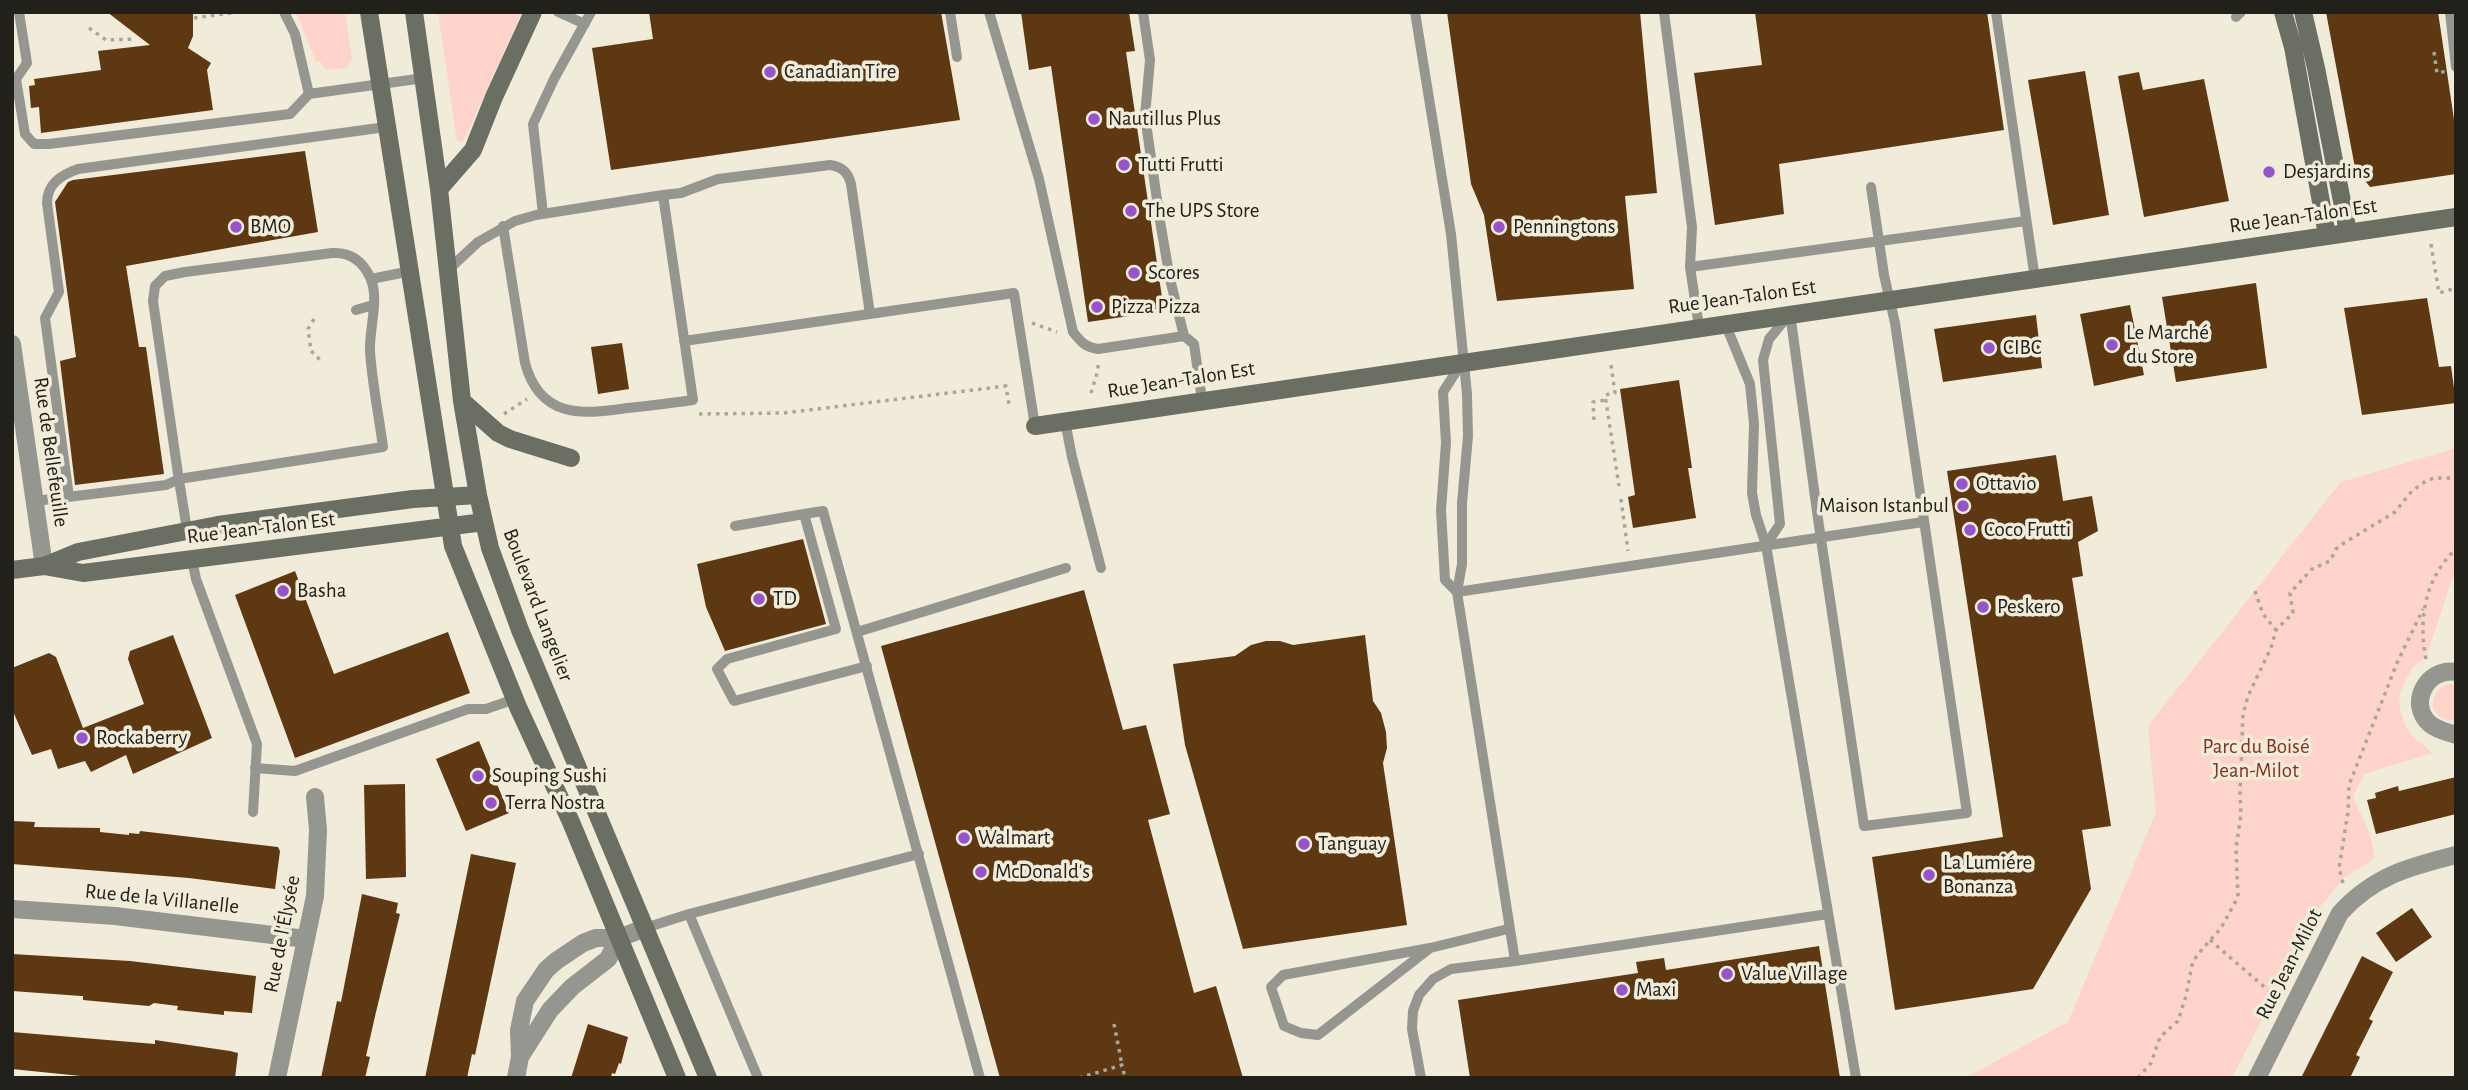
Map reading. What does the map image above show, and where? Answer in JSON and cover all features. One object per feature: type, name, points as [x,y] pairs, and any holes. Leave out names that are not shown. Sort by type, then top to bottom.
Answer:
[{"type":"main road","points":[[369,12],[440,457],[444,497],[457,558],[515,699],[571,822],[677,1078]]},
{"type":"main road","name":"Boulevard Langelier","points":[[414,12],[439,189],[462,401],[484,522],[502,585],[708,1078]]},
{"type":"main road","points":[[439,189],[473,150],[533,12]]},
{"type":"main road","points":[[2283,12],[2327,235]]},
{"type":"main road","points":[[2303,12],[2348,232]]},
{"type":"main road","name":"Rue Jean-Talon Est","points":[[1035,426],[1889,298],[2456,217]]},
{"type":"main road","points":[[462,401],[498,433],[571,458]]},
{"type":"main road","name":"Rue Jean-Talon Est","points":[[12,570],[44,566],[78,552],[187,531],[414,499],[478,495]]},
{"type":"main road","name":"Rue Jean-Talon Est","points":[[44,566],[83,573],[484,522]]},
{"type":"street","name":"Rue de Bellefeuille","points":[[12,344],[44,566]]},
{"type":"street","points":[[2456,672],[2440,673],[2431,677],[2420,694],[2420,704],[2428,722],[2456,735]]},
{"type":"street","name":"Rue de l'Élysée","points":[[277,1078],[317,876],[318,830],[315,797]]},
{"type":"street","name":"Rue Jean-Milot","points":[[2257,1078],[2340,913],[2353,898],[2388,875],[2410,866],[2456,855]]},
{"type":"street","name":"Rue de la Villanelle","points":[[12,909],[127,917],[306,939]]},
{"type":"street","points":[[516,1078],[520,1057],[519,1030],[525,1000],[540,977],[555,961],[583,943],[596,938],[619,938],[645,928]]},
{"type":"street","points":[[520,1057],[550,1010],[572,987],[608,959],[619,938]]},
{"type":"lane","points":[[19,12],[27,63],[14,80],[25,134],[34,144],[40,145],[290,114],[309,94],[424,78]]},
{"type":"lane","points":[[284,12],[295,34],[309,94]]},
{"type":"lane","points":[[558,12],[585,24]]},
{"type":"lane","points":[[543,214],[533,124],[591,12]]},
{"type":"lane","points":[[950,12],[957,57]]},
{"type":"lane","points":[[989,12],[1039,179],[1073,332],[1082,344],[1098,349],[1184,336]]},
{"type":"lane","points":[[1143,12],[1150,60],[1145,116],[1170,279],[1184,336],[1194,344],[1202,400]]},
{"type":"lane","points":[[1415,12],[1451,234],[1468,394],[1468,436],[1462,503],[1462,564],[1457,592],[1515,961]]},
{"type":"lane","points":[[1664,12],[1692,227],[1690,267],[1699,327]]},
{"type":"lane","points":[[1996,12],[2035,278]]},
{"type":"lane","points":[[2450,12],[2456,67]]},
{"type":"lane","points":[[69,497],[46,318],[59,292],[47,203],[49,190],[54,183],[78,169],[386,127]]},
{"type":"lane","points":[[447,271],[478,242],[503,226],[543,214],[681,193],[718,180],[830,165],[839,167],[849,176],[870,314]]},
{"type":"lane","points":[[1790,313],[1864,826],[1967,813],[1871,187]]},
{"type":"lane","points":[[503,226],[528,373],[540,393],[565,411],[592,413],[693,400],[663,195]]},
{"type":"lane","points":[[1690,267],[2026,221]]},
{"type":"lane","points":[[35,501],[166,485],[179,479],[383,447],[370,353],[373,305],[371,279],[362,263],[355,258],[339,253],[172,274],[160,280],[152,292],[179,479],[187,531]]},
{"type":"lane","points":[[371,279],[411,271]]},
{"type":"lane","points":[[684,341],[1014,293],[1035,426]]},
{"type":"lane","points":[[356,310],[373,305]]},
{"type":"lane","points":[[1766,545],[1780,524],[1763,360],[1769,339],[1790,313]]},
{"type":"lane","points":[[1725,323],[1751,384],[1754,424],[1752,493],[1766,545],[1856,1078]]},
{"type":"lane","points":[[1457,592],[1445,580],[1441,510],[1446,454],[1443,392],[1463,361]]},
{"type":"lane","points":[[1065,422],[1101,568]]},
{"type":"lane","points":[[735,526],[823,511],[980,1078]]},
{"type":"lane","points":[[804,514],[835,629],[726,659],[717,669],[721,680],[734,701],[867,666]]},
{"type":"lane","points":[[1457,592],[1923,522]]},
{"type":"lane","points":[[192,560],[196,579],[257,744],[253,811]]},
{"type":"lane","points":[[857,632],[1066,568]]},
{"type":"lane","points":[[255,768],[295,771],[468,709],[486,709],[515,699]]},
{"type":"lane","points":[[645,928],[919,854]]},
{"type":"lane","points":[[689,914],[758,1078]]},
{"type":"lane","points":[[1421,1078],[1412,1029],[1413,1011],[1419,995],[1433,979],[1451,969],[1828,914]]},
{"type":"lane","points":[[1430,948],[1318,1035],[1283,1027],[1272,987],[1283,975],[1430,948],[1508,929]]},
{"type":"path","points":[[194,18],[235,12]]},
{"type":"path","points":[[89,28],[106,40],[136,39]]},
{"type":"path","points":[[2434,52],[2437,73],[2443,72],[2442,66]]},
{"type":"path","points":[[2431,244],[2439,293],[2456,288]]},
{"type":"path","points":[[314,319],[308,329],[311,351],[321,361]]},
{"type":"path","points":[[1019,324],[1035,323],[1059,333],[1073,332]]},
{"type":"path","points":[[1611,365],[1615,393],[1605,395],[1619,486]]},
{"type":"path","points":[[1091,393],[1098,370]]},
{"type":"path","points":[[689,414],[785,414],[1006,386],[1009,404]]},
{"type":"path","points":[[497,419],[531,397]]},
{"type":"path","points":[[1594,420],[1593,402],[1606,400]]},
{"type":"path","points":[[2138,1078],[2151,1063],[2160,1037],[2178,1021],[2197,955],[2229,916],[2238,897],[2236,848],[2241,814],[2239,792],[2243,714],[2276,630],[2293,613],[2289,596],[2292,590],[2312,569],[2330,561],[2336,549],[2395,512],[2412,491],[2426,481],[2434,478],[2456,478]]},
{"type":"path","points":[[1621,499],[1628,551]]},
{"type":"path","points":[[2343,883],[2339,868],[2348,812],[2349,785],[2397,663],[2423,609],[2431,583],[2446,559],[2456,549]]},
{"type":"path","points":[[2255,591],[2263,614],[2276,630]]},
{"type":"path","points":[[2423,609],[2427,659]]},
{"type":"path","points":[[2210,940],[2276,997]]},
{"type":"path","points":[[1114,1024],[1125,1078]]},
{"type":"path","points":[[1079,1078],[1122,1065]]},
{"type":"green space","points":[[296,12],[345,12],[352,59],[346,68],[326,70],[320,61],[316,62]]},
{"type":"green space","points":[[438,12],[522,12],[463,142],[457,141]]},
{"type":"green space","name":"Parc du Boisé Jean-Milot","points":[[2456,448],[2456,568],[2426,657],[2412,668],[2400,692],[2399,705],[2406,728],[2433,753],[2364,774],[2353,797],[2370,834],[2375,858],[2345,877],[2318,909],[2232,1078],[1965,1078],[2068,1022],[2156,812],[2148,726],[2341,482]]},
{"type":"green space","points":[[2449,684],[2456,685],[2456,721],[2442,718],[2433,708],[2436,692]]},
{"type":"building","points":[[107,12],[193,12],[193,36],[188,48],[211,63],[207,70],[213,110],[41,133],[39,107],[31,108],[29,86],[35,85],[34,79],[101,70],[98,51],[150,45]]},
{"type":"building","points":[[649,12],[941,12],[960,120],[611,170],[592,48],[653,39]]},
{"type":"building","points":[[1021,12],[1129,12],[1135,51],[1126,52],[1164,311],[1088,322],[1051,66],[1029,70]]},
{"type":"building","points":[[1447,12],[1640,12],[1657,193],[1625,196],[1634,289],[1497,301],[1484,215],[1471,184]]},
{"type":"building","points":[[1755,12],[1987,12],[2004,130],[1779,164],[1784,214],[1715,225],[1694,73],[1762,65]]},
{"type":"building","points":[[2326,12],[2438,12],[2456,133],[2456,174],[2370,187],[2355,168]]},
{"type":"building","points":[[2085,71],[2109,215],[2053,225],[2028,80]]},
{"type":"building","points":[[2139,72],[2143,90],[2204,79],[2229,201],[2144,217],[2118,76]]},
{"type":"building","points":[[305,151],[318,232],[126,266],[139,347],[146,347],[164,474],[75,485],[60,361],[76,357],[55,202],[68,182]]},
{"type":"building","points":[[2256,283],[2267,368],[2176,382],[2162,297]]},
{"type":"building","points":[[2427,298],[2439,367],[2451,366],[2456,403],[2362,415],[2344,308]]},
{"type":"building","name":"Le Marché du Store","points":[[2130,305],[2144,375],[2094,386],[2080,314]]},
{"type":"building","name":"CIBC","points":[[2036,315],[2042,368],[1943,382],[1934,329]]},
{"type":"building","points":[[622,343],[629,389],[598,394],[591,347]]},
{"type":"building","points":[[1679,380],[1692,468],[1688,468],[1696,518],[1633,528],[1628,497],[1635,495],[1620,389]]},
{"type":"building","points":[[2056,455],[2063,501],[2092,496],[2098,531],[2078,542],[2083,576],[2072,578],[2111,826],[2082,830],[2091,889],[2033,989],[1895,1010],[1872,857],[2003,837],[1947,471]]},
{"type":"building","points":[[803,539],[826,624],[725,651],[706,607],[697,564]]},
{"type":"building","points":[[295,571],[334,674],[448,632],[470,693],[295,758],[235,595]]},
{"type":"building","points":[[1084,590],[1123,730],[1146,725],[1170,814],[1148,820],[1194,993],[1216,986],[1243,1078],[1000,1078],[881,646]]},
{"type":"building","points":[[173,635],[212,738],[133,774],[126,755],[91,772],[85,761],[58,769],[51,749],[32,755],[12,709],[12,668],[49,653],[56,657],[83,728],[144,704],[128,659],[130,651]]},
{"type":"building","name":"Tanguay","points":[[1365,635],[1373,701],[1381,713],[1386,732],[1387,748],[1383,763],[1407,925],[1243,949],[1185,745],[1173,664],[1235,656],[1251,645],[1266,641],[1293,645]]},
{"type":"building","points":[[479,741],[509,813],[466,831],[436,759]]},
{"type":"building","points":[[2456,777],[2456,814],[2376,834],[2367,800],[2376,798],[2375,793],[2398,786],[2399,791]]},
{"type":"building","points":[[405,784],[406,877],[366,879],[364,785]]},
{"type":"building","points":[[12,821],[35,822],[34,827],[100,828],[100,832],[129,835],[139,834],[140,831],[278,847],[280,851],[275,889],[189,878],[12,864]]},
{"type":"building","points":[[471,854],[516,863],[475,1055],[472,1054],[467,1078],[425,1078]]},
{"type":"building","points":[[362,894],[398,903],[396,913],[400,914],[366,1056],[370,1057],[365,1078],[321,1078],[337,1001],[341,1002]]},
{"type":"building","points":[[2412,908],[2432,937],[2396,962],[2376,933]]},
{"type":"building","points":[[1819,946],[1840,1078],[1470,1078],[1458,1000],[1638,973],[1636,962],[1664,958],[1666,970]]},
{"type":"building","points":[[12,954],[130,961],[256,976],[252,1013],[224,1011],[224,1015],[177,1010],[178,1006],[154,1003],[149,1006],[83,1000],[83,996],[12,991]]},
{"type":"building","points":[[2362,956],[2393,972],[2369,1019],[2373,1021],[2356,1055],[2360,1057],[2350,1078],[2301,1078]]},
{"type":"building","points":[[588,1024],[628,1037],[621,1064],[619,1063],[611,1078],[571,1078]]},
{"type":"building","points":[[12,1032],[155,1044],[155,1040],[230,1051],[238,1053],[235,1078],[100,1078],[12,1069]]},
{"type":"place","name":"Canadian Tire","points":[[770,72]]},
{"type":"place","name":"Nautillus Plus","points":[[1094,119]]},
{"type":"place","name":"Tutti Frutti","points":[[1124,165]]},
{"type":"place","name":"Desjardins","points":[[2269,172]]},
{"type":"place","name":"The UPS Store","points":[[1131,211]]},
{"type":"place","name":"BMO","points":[[236,227]]},
{"type":"place","name":"Penningtons","points":[[1499,227]]},
{"type":"place","name":"Scores","points":[[1134,273]]},
{"type":"place","name":"Pizza Pizza","points":[[1097,307]]},
{"type":"place","name":"Le Marché du Store","points":[[2112,345]]},
{"type":"place","name":"CIBC","points":[[1989,348]]},
{"type":"place","name":"Ottavio","points":[[1962,484]]},
{"type":"place","name":"Maison Istanbul","points":[[1963,506]]},
{"type":"place","name":"Coco Frutti","points":[[1970,530]]},
{"type":"place","name":"Basha","points":[[283,591]]},
{"type":"place","name":"TD","points":[[759,599]]},
{"type":"place","name":"Peskero","points":[[1983,607]]},
{"type":"place","name":"Rockaberry","points":[[82,738]]},
{"type":"place","name":"Souping Sushi","points":[[478,776]]},
{"type":"place","name":"Terra Nostra","points":[[491,803]]},
{"type":"place","name":"Walmart","points":[[964,838]]},
{"type":"place","name":"Tanguay","points":[[1304,844]]},
{"type":"place","name":"McDonald's","points":[[981,872]]},
{"type":"place","name":"La Lumiére Bonanza","points":[[1929,875]]},
{"type":"place","name":"Value Village","points":[[1727,974]]},
{"type":"place","name":"Maxi","points":[[1622,990]]}]
